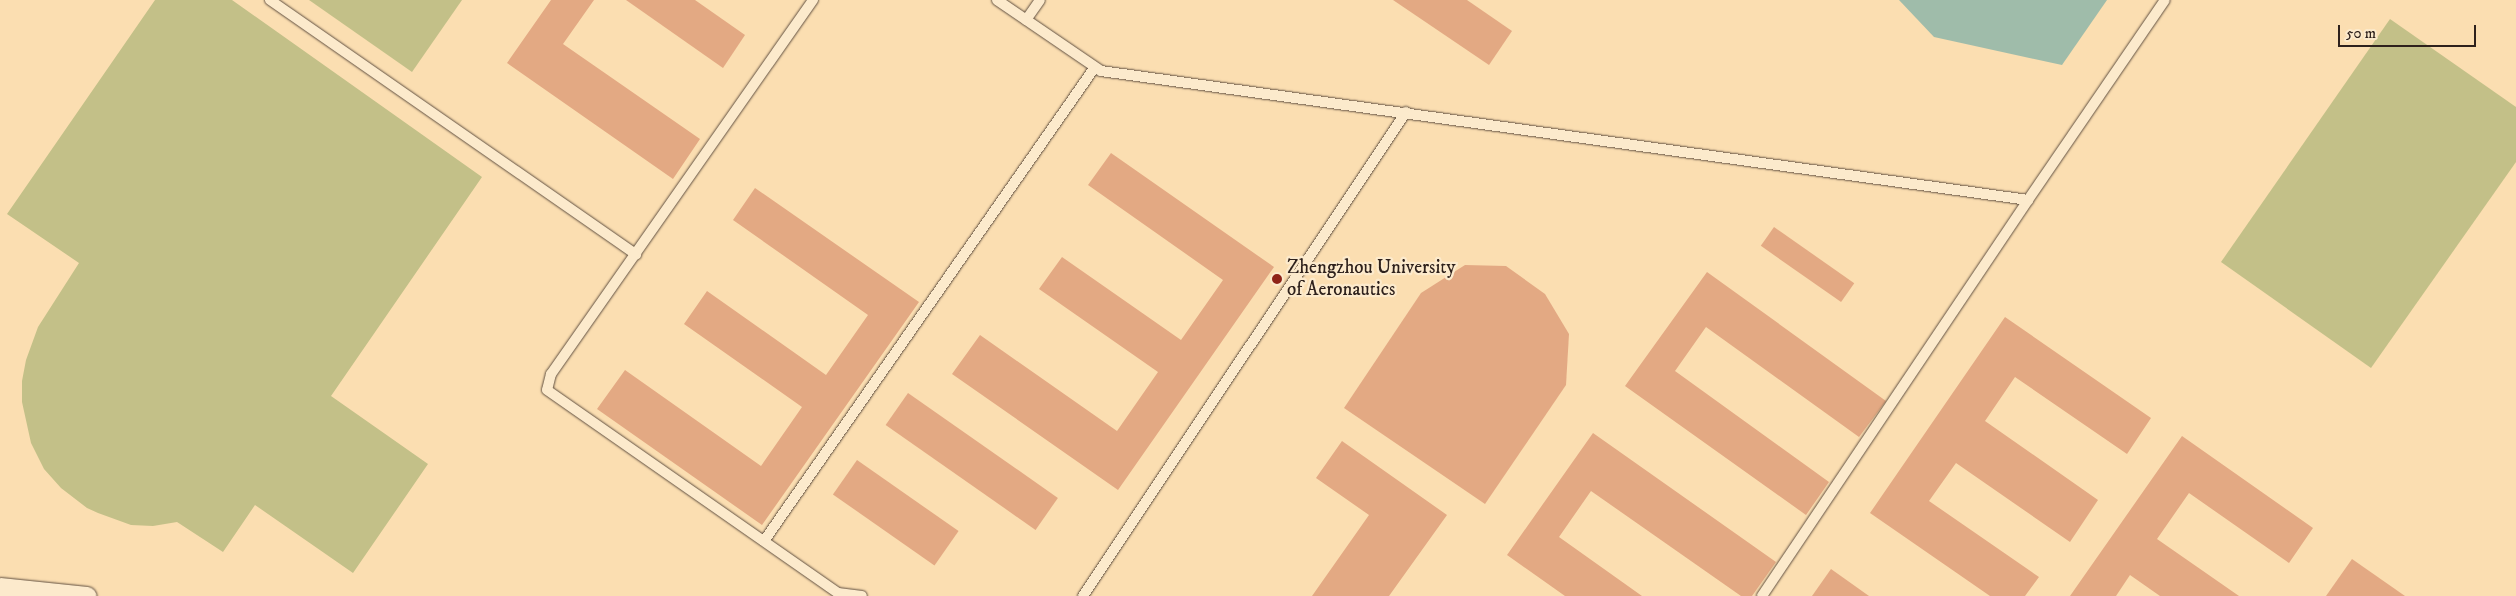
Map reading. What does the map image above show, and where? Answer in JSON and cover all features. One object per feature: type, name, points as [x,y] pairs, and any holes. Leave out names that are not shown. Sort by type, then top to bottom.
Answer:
[{"type":"street","points":[[0,587],[87,596]]},
{"type":"lane","points":[[270,0],[636,254]]},
{"type":"lane","points":[[813,0],[551,374],[546,390],[838,593],[862,596]]},
{"type":"lane","points":[[997,0],[1102,71],[2028,200]]},
{"type":"lane","points":[[1026,20],[1040,0]]},
{"type":"lane","points":[[1762,596],[2165,0]]},
{"type":"lane","points":[[764,541],[1095,67]]},
{"type":"lane","points":[[1083,596],[1406,112]]},
{"type":"shaded area","points":[[155,0],[232,0],[482,177],[331,396],[428,464],[353,573],[255,505],[223,552],[177,522],[153,526],[131,525],[98,513],[87,508],[61,488],[44,469],[31,443],[22,402],[22,381],[26,360],[38,327],[79,263],[7,214]]},
{"type":"shaded area","points":[[309,0],[462,0],[412,72]]},
{"type":"shaded area","points":[[1899,0],[2107,0],[2062,65],[1934,37]]},
{"type":"shaded area","points":[[2390,19],[2516,107],[2516,162],[2371,368],[2221,262]]},
{"type":"building","points":[[551,0],[594,0],[563,44],[700,139],[673,179],[507,63]]},
{"type":"building","points":[[626,0],[695,0],[745,35],[723,68]]},
{"type":"building","points":[[1393,0],[1467,0],[1512,31],[1489,65]]},
{"type":"building","points":[[1111,153],[1274,267],[1118,490],[952,374],[980,335],[1117,431],[1158,372],[1039,289],[1062,257],[1181,340],[1223,280],[1088,185]]},
{"type":"building","points":[[755,188],[919,302],[762,525],[597,409],[625,370],[761,466],[802,407],[684,324],[707,291],[826,375],[868,315],[733,220]]},
{"type":"building","points":[[1774,227],[1854,283],[1841,302],[1761,246]]},
{"type":"building","points":[[1465,265],[1506,266],[1545,294],[1569,334],[1566,385],[1485,504],[1344,408],[1421,293]]},
{"type":"building","points":[[1707,272],[1886,401],[1859,437],[1706,327],[1675,371],[1829,482],[1806,515],[1625,386]]},
{"type":"building","points":[[2005,317],[2151,418],[2127,454],[2015,377],[1985,421],[2098,500],[2070,542],[1956,463],[1929,501],[2039,577],[2025,596],[1990,596],[1870,513]]},
{"type":"building","points":[[908,393],[1058,498],[1036,530],[886,425]]},
{"type":"building","points":[[1593,433],[1776,562],[1752,596],[1741,596],[1591,491],[1559,537],[1642,596],[1565,596],[1507,555]]},
{"type":"building","points":[[2182,436],[2313,528],[2289,563],[2189,493],[2157,539],[2239,596],[2160,596],[2130,575],[2116,596],[2070,596]]},
{"type":"building","points":[[1342,441],[1447,515],[1389,596],[1312,596],[1369,515],[1316,478]]},
{"type":"building","points":[[857,460],[959,531],[934,566],[833,494]]},
{"type":"building","points":[[2352,559],[2405,596],[2326,596]]},
{"type":"building","points":[[1831,569],[1869,596],[1812,596]]},
{"type":"place","name":"Zhengzhou University of Aeronautics","points":[[1277,279]]}]
